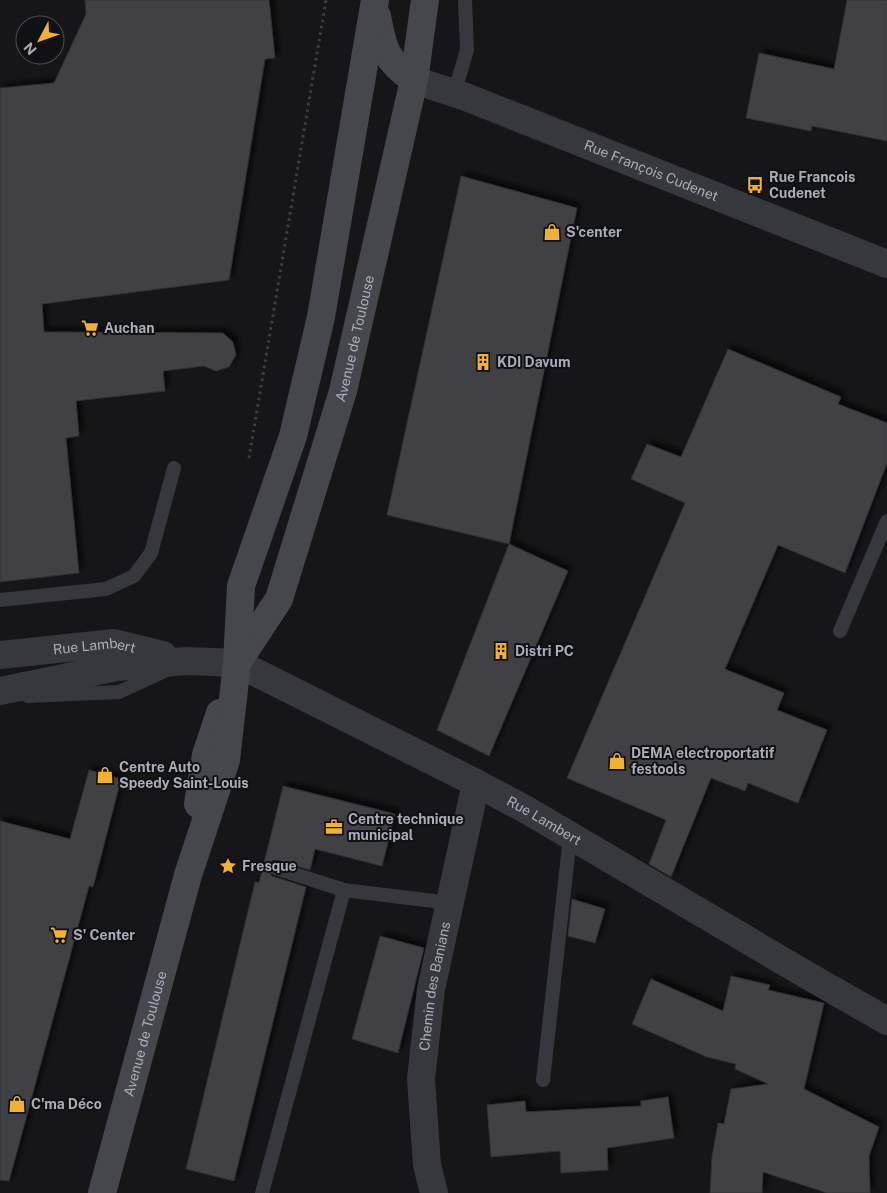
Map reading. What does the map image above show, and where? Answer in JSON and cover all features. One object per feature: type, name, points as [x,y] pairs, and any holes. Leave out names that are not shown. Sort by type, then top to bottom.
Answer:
[{"type":"main road","name":"Avenue de Toulouse","points":[[237,663],[280,599],[343,391],[414,80],[425,0]]},
{"type":"main road","name":"Avenue de Toulouse","points":[[102,1193],[188,875],[226,760],[237,663],[241,586],[293,436],[321,318],[375,1]]},
{"type":"main road","points":[[375,1],[383,48],[399,70],[414,80]]},
{"type":"street","name":"Rue François Cudenet","points":[[414,80],[466,97],[887,264]]},
{"type":"street","name":"Rue Lambert","points":[[0,655],[114,643],[186,661]]},
{"type":"street","name":"Rue Lambert","points":[[0,690],[117,667],[186,661],[237,663],[524,809],[887,1021]]},
{"type":"street","name":"Chemin des Banians","points":[[434,1193],[427,1165],[421,1079],[430,989],[476,783]]},
{"type":"lane","points":[[454,94],[467,50],[465,0]]},
{"type":"lane","points":[[0,600],[106,589],[134,576],[151,553],[174,468]]},
{"type":"lane","points":[[840,631],[887,521]]},
{"type":"lane","points":[[0,697],[119,692],[186,661]]},
{"type":"lane","points":[[543,1080],[570,837]]},
{"type":"lane","points":[[275,868],[344,890],[450,903]]},
{"type":"lane","points":[[262,1193],[344,890]]},
{"type":"path","points":[[249,458],[326,0]]},
{"type":"building","name":"Auchan","points":[[85,0],[269,0],[275,58],[265,59],[229,280],[42,304],[44,332],[223,333],[233,342],[236,355],[229,367],[216,371],[204,366],[163,371],[165,391],[76,401],[79,436],[66,438],[79,573],[0,582],[0,88],[54,83],[62,65],[65,65],[65,59],[86,14]]},
{"type":"building","points":[[847,0],[887,0],[887,141],[812,126],[811,131],[746,118],[759,53],[834,69]]},
{"type":"building","name":"KDI Davum","points":[[461,176],[577,208],[509,544],[387,515]]},
{"type":"building","points":[[728,349],[841,397],[838,404],[887,423],[887,463],[845,573],[778,545],[725,669],[784,693],[777,710],[827,730],[798,803],[748,783],[745,791],[711,778],[671,877],[649,864],[666,820],[567,778],[685,503],[631,479],[647,444],[681,457]]},
{"type":"building","name":"Distri PC","points":[[509,544],[568,571],[489,756],[437,730]]},
{"type":"building","points":[[89,770],[121,779],[93,887],[89,886],[9,1181],[0,1180],[0,821],[70,839]]},
{"type":"building","points":[[283,786],[395,814],[382,866],[315,849],[310,870],[277,860],[273,860],[267,865],[267,870],[272,876],[306,887],[234,1181],[186,1169],[255,882],[259,883]]},
{"type":"building","points":[[572,899],[605,909],[595,943],[568,936]]},
{"type":"building","points":[[380,936],[424,948],[398,1053],[352,1039]]},
{"type":"building","points":[[731,976],[770,985],[768,990],[824,1003],[804,1089],[879,1127],[869,1156],[870,1193],[827,1193],[763,1172],[762,1193],[710,1193],[712,1157],[718,1123],[724,1124],[731,1089],[768,1084],[735,1069],[736,1064],[707,1057],[632,1024],[651,979],[723,1011]]},
{"type":"building","points":[[668,1097],[674,1138],[607,1148],[608,1170],[561,1173],[560,1151],[491,1157],[487,1105],[525,1101],[526,1112],[641,1106],[641,1101]]},
{"type":"place","name":"Rue Francois Cudenet","points":[[755,185]]},
{"type":"place","name":"S'center","points":[[552,232]]},
{"type":"place","name":"Auchan","points":[[90,328]]},
{"type":"place","name":"KDI Davum","points":[[483,362]]},
{"type":"place","name":"Distri PC","points":[[501,651]]},
{"type":"place","name":"DEMA electroportatif festools","points":[[617,761]]},
{"type":"place","name":"Centre Auto Speedy Saint-Louis","points":[[105,775]]},
{"type":"place","name":"Centre technique municipal","points":[[334,827]]},
{"type":"place","name":"Fresque","points":[[228,866]]},
{"type":"place","name":"S' Center","points":[[59,935]]},
{"type":"place","name":"C'ma Déco","points":[[17,1104]]}]
